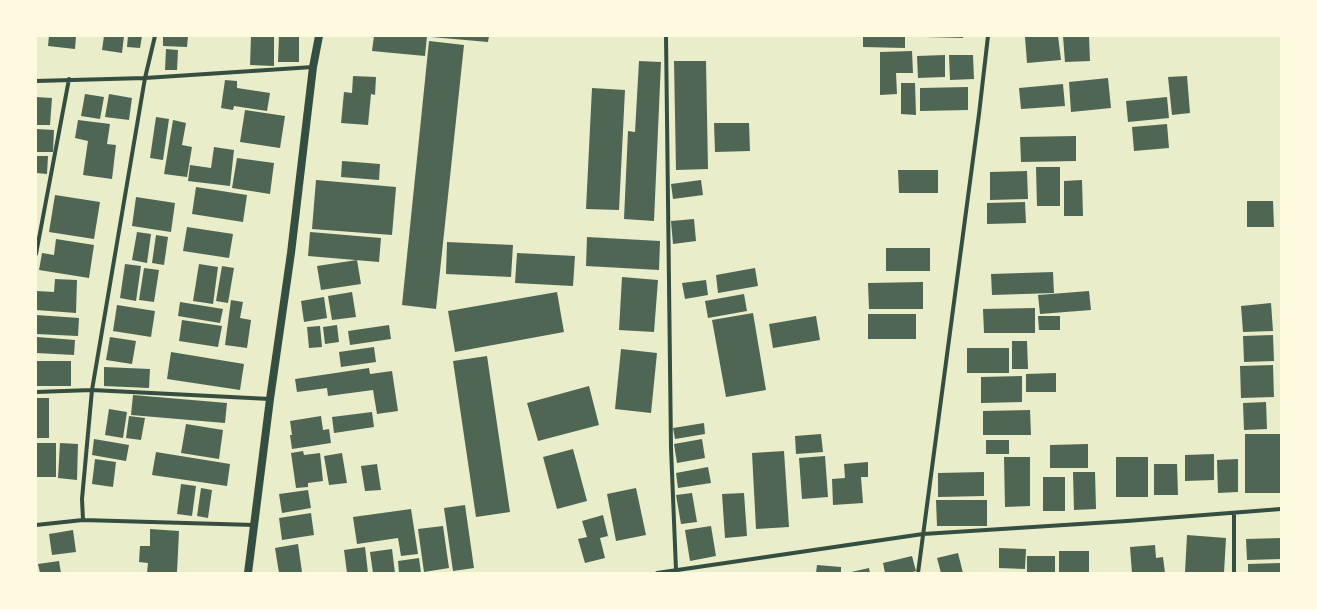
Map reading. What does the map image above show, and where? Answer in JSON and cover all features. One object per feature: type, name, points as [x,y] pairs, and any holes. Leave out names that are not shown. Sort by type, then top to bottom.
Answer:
[{"type":"main road","points":[[248,573],[270,399],[291,253],[313,67],[319,36]]},
{"type":"street","points":[[83,520],[82,499],[92,390],[145,78],[155,36]]},
{"type":"street","points":[[666,36],[671,448],[676,570]]},
{"type":"street","points":[[918,573],[988,36]]},
{"type":"street","points":[[36,81],[145,78],[313,67]]},
{"type":"street","points":[[36,254],[69,79]]},
{"type":"street","points":[[36,392],[92,390],[270,399]]},
{"type":"street","points":[[657,573],[923,534],[1281,509]]},
{"type":"street","points":[[1234,513],[1234,573]]},
{"type":"street","points":[[36,525],[83,520],[254,525]]},
{"type":"building","points":[[49,36],[76,36],[75,49],[48,46]]},
{"type":"building","points":[[104,36],[124,36],[122,53],[102,50]]},
{"type":"building","points":[[128,36],[142,36],[140,48],[127,47]]},
{"type":"building","points":[[163,36],[188,36],[187,47],[163,46]]},
{"type":"building","points":[[251,36],[274,36],[274,66],[250,65]]},
{"type":"building","points":[[279,36],[299,36],[299,62],[278,62]]},
{"type":"building","points":[[374,36],[427,36],[425,56],[372,51]]},
{"type":"building","points":[[431,36],[489,36],[488,42]]},
{"type":"building","points":[[863,36],[905,36],[905,48],[863,47]]},
{"type":"building","points":[[963,36],[963,38],[925,37]]},
{"type":"building","points":[[1058,36],[1061,60],[1027,63],[1025,37]]},
{"type":"building","points":[[1063,36],[1089,36],[1090,61],[1065,62]]},
{"type":"building","points":[[429,41],[464,45],[436,309],[402,305]]},
{"type":"building","points":[[166,49],[178,50],[177,70],[165,70]]},
{"type":"building","points":[[912,51],[913,73],[896,73],[897,94],[880,95],[880,52]]},
{"type":"building","points":[[945,55],[945,77],[918,78],[917,56]]},
{"type":"building","points":[[949,55],[973,55],[974,79],[950,80]]},
{"type":"building","points":[[639,61],[661,62],[654,221],[624,219],[628,131],[635,132]]},
{"type":"building","points":[[674,61],[706,61],[708,169],[676,170]]},
{"type":"building","points":[[353,76],[376,77],[375,95],[371,94],[368,125],[341,123],[344,92],[352,93]]},
{"type":"building","points":[[1187,76],[1190,113],[1172,115],[1168,77]]},
{"type":"building","points":[[1108,78],[1111,108],[1071,112],[1069,82]]},
{"type":"building","points":[[225,80],[237,81],[237,88],[270,93],[267,111],[234,106],[233,110],[221,108]]},
{"type":"building","points":[[901,83],[915,83],[916,115],[901,114]]},
{"type":"building","points":[[1063,84],[1065,106],[1021,109],[1019,88]]},
{"type":"building","points":[[968,87],[968,110],[920,111],[920,88]]},
{"type":"building","points":[[592,88],[625,90],[619,210],[586,209]]},
{"type":"building","points":[[85,94],[104,97],[100,119],[81,116]]},
{"type":"building","points":[[109,94],[132,98],[129,120],[105,117]]},
{"type":"building","points":[[36,97],[52,98],[50,125],[36,125]]},
{"type":"building","points":[[1167,97],[1169,118],[1128,122],[1126,101]]},
{"type":"building","points":[[245,110],[285,116],[280,148],[240,142]]},
{"type":"building","points":[[156,117],[169,119],[163,160],[150,158]]},
{"type":"building","points":[[78,120],[110,124],[107,144],[116,145],[112,179],[83,175],[88,141],[75,138]]},
{"type":"building","points":[[173,120],[186,123],[182,145],[192,147],[187,177],[164,174]]},
{"type":"building","points":[[714,123],[749,123],[750,151],[715,152]]},
{"type":"building","points":[[1167,124],[1169,148],[1134,151],[1132,127]]},
{"type":"building","points":[[36,129],[54,130],[53,152],[36,152]]},
{"type":"building","points":[[1076,136],[1076,161],[1021,162],[1020,137]]},
{"type":"building","points":[[214,147],[234,150],[230,186],[188,181],[190,165],[211,168]]},
{"type":"building","points":[[36,156],[48,156],[47,174],[36,173]]},
{"type":"building","points":[[237,158],[274,163],[270,194],[232,188]]},
{"type":"building","points":[[342,161],[380,164],[379,180],[341,177]]},
{"type":"building","points":[[1036,167],[1060,167],[1060,206],[1037,206]]},
{"type":"building","points":[[898,170],[938,170],[938,193],[899,193]]},
{"type":"building","points":[[1027,171],[1028,199],[990,200],[990,172]]},
{"type":"building","points":[[316,180],[396,187],[392,235],[312,229]]},
{"type":"building","points":[[701,180],[703,195],[673,199],[671,184]]},
{"type":"building","points":[[1082,180],[1083,216],[1064,216],[1064,181]]},
{"type":"building","points":[[196,187],[247,195],[243,222],[192,214]]},
{"type":"building","points":[[55,195],[100,202],[94,239],[49,232]]},
{"type":"building","points":[[136,197],[175,203],[171,232],[132,226]]},
{"type":"building","points":[[1247,201],[1273,201],[1274,227],[1247,227]]},
{"type":"building","points":[[1025,202],[1026,223],[987,224],[987,203]]},
{"type":"building","points":[[694,219],[696,241],[673,244],[671,221]]},
{"type":"building","points":[[187,227],[233,234],[229,258],[183,251]]},
{"type":"building","points":[[137,232],[151,234],[147,263],[132,260]]},
{"type":"building","points":[[310,232],[381,238],[379,262],[308,256]]},
{"type":"building","points":[[156,235],[168,237],[164,265],[152,263]]},
{"type":"building","points":[[587,237],[660,241],[659,270],[586,266]]},
{"type":"building","points":[[56,239],[94,245],[89,278],[39,270],[42,253],[54,255]]},
{"type":"building","points":[[447,242],[513,245],[511,277],[446,274]]},
{"type":"building","points":[[886,248],[930,248],[930,271],[886,271]]},
{"type":"building","points":[[517,253],[575,256],[573,286],[515,283]]},
{"type":"building","points":[[357,260],[361,284],[321,290],[317,266]]},
{"type":"building","points":[[125,264],[141,266],[136,301],[120,298]]},
{"type":"building","points":[[199,264],[218,267],[213,304],[193,301]]},
{"type":"building","points":[[222,266],[234,268],[228,303],[216,301]]},
{"type":"building","points":[[144,268],[159,270],[154,302],[139,300]]},
{"type":"building","points":[[755,268],[758,286],[718,293],[716,275]]},
{"type":"building","points":[[1053,272],[1054,293],[992,295],[991,274]]},
{"type":"building","points":[[622,277],[658,280],[654,332],[619,330]]},
{"type":"building","points":[[55,279],[77,280],[76,313],[36,310],[36,291],[54,292]]},
{"type":"building","points":[[706,280],[708,295],[685,299],[682,283]]},
{"type":"building","points":[[923,282],[923,309],[869,309],[868,283]]},
{"type":"building","points":[[1089,291],[1091,310],[1040,314],[1038,295]]},
{"type":"building","points":[[352,292],[356,317],[332,320],[328,296]]},
{"type":"building","points":[[557,292],[564,332],[455,352],[448,311]]},
{"type":"building","points":[[744,294],[747,311],[708,318],[705,301]]},
{"type":"building","points":[[324,297],[327,318],[304,322],[301,301]]},
{"type":"building","points":[[231,300],[243,302],[240,318],[251,320],[247,348],[225,345]]},
{"type":"building","points":[[180,302],[223,309],[220,323],[178,316]]},
{"type":"building","points":[[1271,303],[1273,331],[1243,332],[1241,306]]},
{"type":"building","points":[[117,305],[155,311],[151,337],[113,331]]},
{"type":"building","points":[[1035,308],[1035,333],[984,333],[983,309]]},
{"type":"building","points":[[753,313],[766,390],[726,397],[712,320]]},
{"type":"building","points":[[868,314],[916,314],[916,339],[868,339]]},
{"type":"building","points":[[36,315],[79,318],[78,336],[36,334]]},
{"type":"building","points":[[816,316],[820,340],[773,348],[769,324]]},
{"type":"building","points":[[1038,316],[1060,316],[1060,330],[1039,330]]},
{"type":"building","points":[[182,320],[222,326],[218,347],[179,341]]},
{"type":"building","points":[[337,325],[339,342],[325,344],[323,327]]},
{"type":"building","points":[[389,325],[391,339],[350,345],[348,331]]},
{"type":"building","points":[[320,326],[322,347],[309,348],[307,327]]},
{"type":"building","points":[[1273,335],[1274,361],[1244,362],[1243,336]]},
{"type":"building","points":[[37,337],[75,340],[74,355],[36,353]]},
{"type":"building","points":[[110,337],[136,341],[132,364],[106,360]]},
{"type":"building","points":[[1012,341],[1027,341],[1028,369],[1012,369]]},
{"type":"building","points":[[374,347],[376,362],[341,367],[339,352]]},
{"type":"building","points":[[967,348],[1009,348],[1009,373],[967,373]]},
{"type":"building","points":[[621,349],[657,353],[651,413],[615,409]]},
{"type":"building","points":[[171,352],[244,364],[240,390],[167,379]]},
{"type":"building","points":[[487,356],[510,512],[476,517],[453,361]]},
{"type":"building","points":[[36,361],[71,361],[71,386],[36,386]]},
{"type":"building","points":[[1273,365],[1274,397],[1241,398],[1240,366]]},
{"type":"building","points":[[104,367],[150,369],[149,388],[104,386]]},
{"type":"building","points":[[369,368],[370,374],[392,371],[398,411],[377,414],[373,390],[328,396],[327,388],[297,392],[295,379]]},
{"type":"building","points":[[1056,373],[1056,392],[1026,392],[1026,374]]},
{"type":"building","points":[[1022,376],[1022,402],[981,403],[981,377]]},
{"type":"building","points":[[589,386],[599,425],[538,441],[527,403]]},
{"type":"building","points":[[133,395],[227,403],[225,423],[131,415]]},
{"type":"building","points":[[36,398],[49,398],[49,438],[36,438]]},
{"type":"building","points":[[1266,402],[1267,429],[1244,430],[1243,403]]},
{"type":"building","points":[[109,409],[127,412],[123,438],[105,435]]},
{"type":"building","points":[[1030,410],[1031,435],[983,435],[983,411]]},
{"type":"building","points":[[372,412],[374,427],[334,433],[332,417]]},
{"type":"building","points":[[129,416],[145,418],[141,440],[126,438]]},
{"type":"building","points":[[321,416],[323,430],[329,429],[331,443],[292,449],[290,421]]},
{"type":"building","points":[[704,423],[705,434],[675,439],[673,428]]},
{"type":"building","points":[[186,424],[223,430],[219,459],[181,453]]},
{"type":"building","points":[[821,434],[823,452],[796,454],[795,436]]},
{"type":"building","points":[[1245,434],[1280,434],[1281,493],[1245,493]]},
{"type":"building","points":[[94,439],[129,445],[126,461],[92,455]]},
{"type":"building","points":[[702,439],[705,458],[677,463],[674,444]]},
{"type":"building","points":[[986,440],[1009,440],[1009,454],[986,454]]},
{"type":"building","points":[[36,443],[56,443],[56,477],[36,477]]},
{"type":"building","points":[[60,443],[78,444],[77,480],[58,478]]},
{"type":"building","points":[[1088,444],[1088,468],[1050,468],[1050,445]]},
{"type":"building","points":[[573,449],[587,501],[557,509],[543,457]]},
{"type":"building","points":[[303,451],[304,455],[320,453],[323,481],[308,483],[308,487],[296,488],[291,453]]},
{"type":"building","points":[[784,451],[789,527],[756,529],[752,453]]},
{"type":"building","points":[[156,452],[230,464],[227,486],[152,475]]},
{"type":"building","points":[[342,453],[347,483],[329,485],[324,456]]},
{"type":"building","points":[[1214,454],[1214,480],[1185,481],[1185,455]]},
{"type":"building","points":[[825,456],[828,497],[802,499],[799,458]]},
{"type":"building","points":[[1004,457],[1030,457],[1030,506],[1005,507]]},
{"type":"building","points":[[1116,457],[1148,457],[1148,497],[1116,497]]},
{"type":"building","points":[[95,459],[116,462],[113,487],[92,484]]},
{"type":"building","points":[[1238,459],[1238,492],[1218,493],[1217,460]]},
{"type":"building","points":[[868,462],[868,477],[861,477],[863,503],[833,505],[832,479],[845,478],[844,464]]},
{"type":"building","points":[[377,464],[381,490],[365,491],[361,466]]},
{"type":"building","points":[[1154,464],[1177,464],[1178,495],[1154,495]]},
{"type":"building","points":[[708,467],[711,483],[678,488],[676,473]]},
{"type":"building","points":[[984,472],[984,496],[938,497],[938,473]]},
{"type":"building","points":[[1073,472],[1095,472],[1096,509],[1074,510]]},
{"type":"building","points":[[1043,477],[1065,477],[1065,511],[1043,511]]},
{"type":"building","points":[[181,484],[196,486],[192,516],[177,514]]},
{"type":"building","points":[[201,488],[212,490],[208,518],[197,516]]},
{"type":"building","points":[[636,488],[646,535],[616,541],[607,494]]},
{"type":"building","points":[[308,490],[311,508],[282,513],[279,494]]},
{"type":"building","points":[[692,493],[697,522],[681,524],[676,495]]},
{"type":"building","points":[[744,493],[747,536],[725,538],[722,494]]},
{"type":"building","points":[[936,500],[987,500],[987,526],[937,526]]},
{"type":"building","points":[[465,505],[474,568],[453,571],[444,508]]},
{"type":"building","points":[[411,509],[418,554],[401,556],[398,538],[357,544],[353,517]]},
{"type":"building","points":[[311,513],[314,535],[282,540],[279,518]]},
{"type":"building","points":[[603,515],[608,536],[600,538],[605,558],[585,563],[578,539],[587,537],[582,521]]},
{"type":"building","points":[[443,526],[449,568],[424,572],[418,529]]},
{"type":"building","points":[[711,526],[716,556],[690,561],[685,530]]},
{"type":"building","points":[[150,529],[179,531],[177,573],[147,573],[148,563],[139,562],[140,546],[150,546]]},
{"type":"building","points":[[73,530],[76,552],[52,555],[49,534]]},
{"type":"building","points":[[1187,535],[1226,538],[1224,573],[1185,573]]},
{"type":"building","points":[[1281,538],[1281,559],[1247,560],[1246,539]]},
{"type":"building","points":[[298,544],[302,572],[279,573],[275,548]]},
{"type":"building","points":[[1155,545],[1156,558],[1163,557],[1165,573],[1132,573],[1130,547]]},
{"type":"building","points":[[365,547],[368,573],[347,573],[344,550]]},
{"type":"building","points":[[999,548],[1026,549],[1025,569],[999,568]]},
{"type":"building","points":[[392,549],[395,573],[373,573],[370,552]]},
{"type":"building","points":[[1059,551],[1089,551],[1089,573],[1059,573]]},
{"type":"building","points":[[958,553],[963,573],[941,573],[937,558]]},
{"type":"building","points":[[912,556],[916,571],[909,573],[885,573],[883,563]]},
{"type":"building","points":[[1027,556],[1055,556],[1055,573],[1027,573]]},
{"type":"building","points":[[419,558],[421,573],[399,573],[398,561]]},
{"type":"building","points":[[59,561],[61,573],[40,573],[38,564]]},
{"type":"building","points":[[1281,563],[1281,573],[1248,573],[1248,564]]},
{"type":"building","points":[[817,565],[841,567],[841,573],[816,573]]},
{"type":"building","points":[[869,568],[870,573],[851,573],[851,572]]}]
